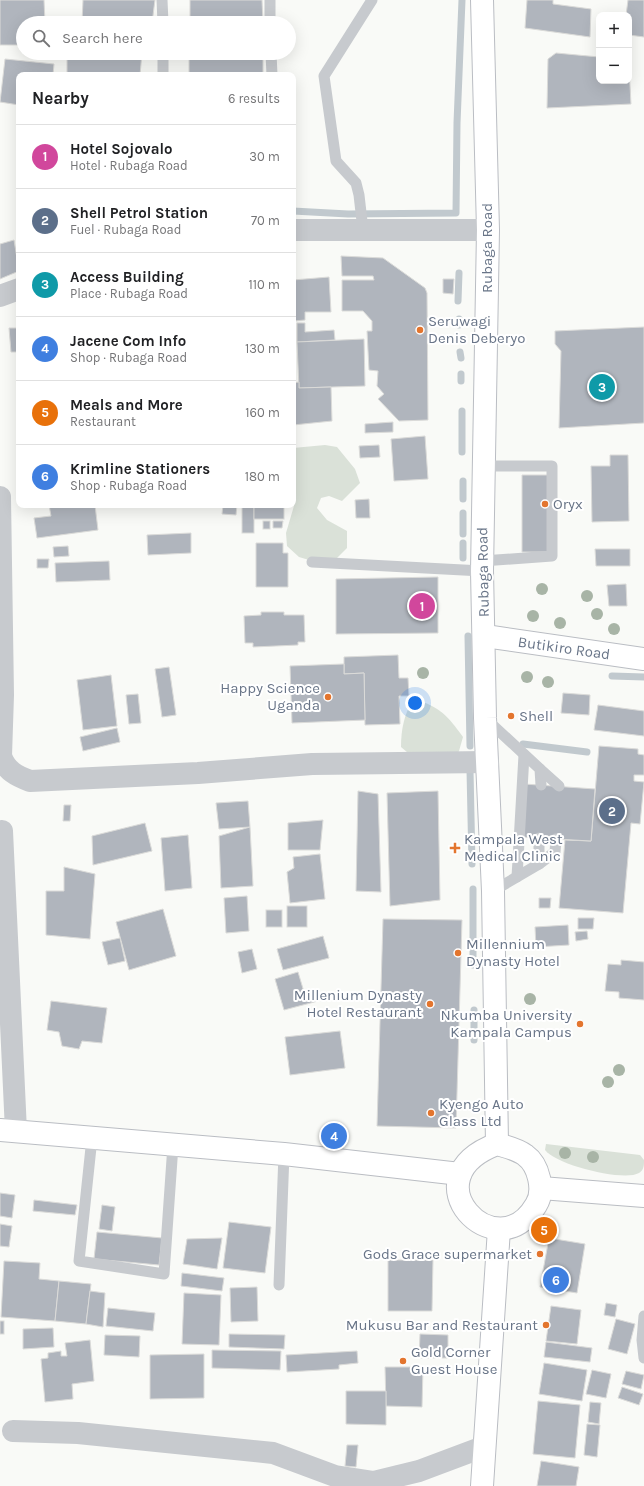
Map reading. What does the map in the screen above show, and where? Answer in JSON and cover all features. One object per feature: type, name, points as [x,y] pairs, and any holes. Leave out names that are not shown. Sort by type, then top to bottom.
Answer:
[{"type":"main road","name":"Rubaga Road","points":[[482,0],[488,230],[482,566],[485,718],[493,892],[497,1144]]},
{"type":"main road","name":"Butikiro Road","points":[[484,636],[644,659]]},
{"type":"main road","points":[[8,1131],[284,1154],[460,1174]]},
{"type":"main road","points":[[497,1144],[511,1148],[527,1156],[537,1171],[541,1188],[537,1203],[529,1216],[516,1225],[499,1229],[482,1225],[466,1212],[458,1194],[460,1174],[465,1164],[482,1150],[497,1144]]},
{"type":"main road","points":[[541,1188],[644,1196]]},
{"type":"main road","points":[[482,1486],[483,1447],[499,1229]]},
{"type":"street","points":[[296,230],[488,230]]},
{"type":"street","points":[[0,296],[16,290]]},
{"type":"street","points":[[0,498],[3,695],[1,756],[4,764],[16,776],[30,782],[198,774],[312,764],[488,762]]},
{"type":"street","points":[[2,831],[8,1131]]},
{"type":"street","points":[[14,1431],[78,1433],[273,1453],[335,1476],[372,1484],[419,1471],[483,1447]]},
{"type":"lane","points":[[162,0],[162,16]]},
{"type":"lane","points":[[270,0],[270,16]]},
{"type":"lane","points":[[363,230],[356,183],[336,161],[324,76],[372,0]]},
{"type":"lane","points":[[163,60],[163,72]]},
{"type":"lane","points":[[271,60],[272,72]]},
{"type":"lane","points":[[312,562],[482,566],[552,556],[552,466],[484,466]]},
{"type":"lane","points":[[485,718],[559,786]]},
{"type":"lane","points":[[518,877],[524,755]]},
{"type":"lane","points":[[540,768],[541,785]]},
{"type":"lane","points":[[539,838],[539,864]]},
{"type":"lane","points":[[493,892],[539,864],[555,852],[556,839]]},
{"type":"lane","points":[[92,1138],[79,1261],[164,1274],[173,1144]]},
{"type":"lane","points":[[279,1285],[284,1154]]},
{"type":"lane","points":[[644,1316],[642,1340],[644,1358]]},
{"type":"shaded area","points":[[325,445],[337,447],[355,469],[360,483],[342,501],[329,496],[321,498],[317,508],[327,520],[347,531],[347,548],[329,566],[299,557],[287,546],[286,533],[293,508],[296,508],[296,448]]},
{"type":"shaded area","points":[[414,699],[437,709],[447,717],[463,737],[459,751],[446,772],[432,773],[401,747],[404,722]]},
{"type":"shaded area","points":[[546,1144],[640,1155],[644,1160],[643,1167],[639,1173],[631,1175],[606,1174],[576,1166],[552,1156],[545,1150]]},
{"type":"building","points":[[0,0],[44,0],[45,16],[16,16],[16,45],[0,45]]},
{"type":"building","points":[[83,0],[155,0],[153,16],[82,16]]},
{"type":"building","points":[[190,0],[262,0],[263,16],[190,16]]},
{"type":"building","points":[[527,0],[553,0],[553,4],[591,9],[590,37],[525,28]]},
{"type":"building","points":[[628,0],[644,0],[644,37],[632,35],[632,12],[626,12]]},
{"type":"building","points":[[556,53],[596,57],[596,84],[630,84],[631,104],[547,108],[548,59]]},
{"type":"building","points":[[5,59],[54,64],[53,72],[16,72],[16,105],[0,102]]},
{"type":"building","points":[[67,60],[141,60],[140,72],[67,72]]},
{"type":"building","points":[[189,60],[263,60],[263,72],[189,72]]},
{"type":"building","points":[[14,240],[16,252],[16,272],[0,279],[0,244]]},
{"type":"building","points":[[341,256],[383,258],[425,288],[427,293],[428,420],[399,421],[378,399],[384,394],[377,386],[378,371],[369,370],[367,331],[372,331],[372,321],[363,311],[342,311],[342,280],[374,280],[373,276],[342,276]]},
{"type":"building","points":[[329,277],[331,312],[305,312],[305,320],[296,321],[296,280]]},
{"type":"building","points":[[443,279],[454,279],[453,294],[443,293]]},
{"type":"building","points":[[297,323],[305,323],[305,332],[334,330],[335,340],[297,342]]},
{"type":"building","points":[[644,327],[644,423],[559,428],[561,351],[555,344],[555,331]]},
{"type":"building","points":[[9,328],[16,328],[16,352],[11,352]]},
{"type":"building","points":[[364,339],[365,386],[299,388],[297,342]]},
{"type":"building","points":[[299,382],[299,388],[331,387],[332,421],[296,425],[296,383]]},
{"type":"building","points":[[393,422],[393,432],[365,433],[365,424]]},
{"type":"building","points":[[425,436],[428,479],[394,481],[391,439]]},
{"type":"building","points":[[379,445],[380,457],[360,458],[359,446]]},
{"type":"building","points":[[610,455],[628,455],[629,521],[592,522],[591,466],[610,466]]},
{"type":"building","points":[[522,475],[548,475],[549,552],[522,552]]},
{"type":"building","points":[[369,499],[370,518],[356,518],[355,500]]},
{"type":"building","points":[[50,508],[95,508],[98,530],[37,538],[34,518],[51,516]]},
{"type":"building","points":[[223,508],[237,508],[236,515],[222,514]]},
{"type":"building","points":[[242,508],[254,508],[254,533],[242,533]]},
{"type":"building","points":[[254,508],[284,508],[284,519],[254,519]]},
{"type":"building","points":[[263,521],[270,521],[270,529],[263,529]]},
{"type":"building","points":[[273,521],[283,521],[282,528],[273,528]]},
{"type":"building","points":[[191,533],[191,553],[148,555],[147,535]]},
{"type":"building","points":[[256,543],[283,543],[283,553],[288,553],[288,587],[256,587]]},
{"type":"building","points":[[68,546],[69,556],[54,557],[53,547]]},
{"type":"building","points":[[595,549],[630,549],[630,566],[596,566]]},
{"type":"building","points":[[37,559],[49,559],[48,568],[37,568]]},
{"type":"building","points":[[109,561],[110,580],[56,582],[55,563]]},
{"type":"building","points":[[438,577],[438,633],[336,634],[336,579]]},
{"type":"building","points":[[626,584],[627,606],[609,606],[607,585]]},
{"type":"building","points":[[261,612],[284,612],[284,615],[304,615],[305,642],[298,642],[298,645],[253,647],[253,643],[245,643],[244,616],[261,615]]},
{"type":"building","points":[[398,655],[399,678],[408,678],[409,696],[399,696],[400,724],[365,725],[364,673],[344,674],[344,657]]},
{"type":"building","name":"Happy Science Uganda","points":[[344,664],[344,674],[364,673],[365,720],[292,723],[290,666]]},
{"type":"building","points":[[169,667],[176,715],[162,717],[155,669]]},
{"type":"building","points":[[111,675],[117,726],[83,730],[77,680]]},
{"type":"building","points":[[563,693],[590,695],[589,715],[561,713]]},
{"type":"building","points":[[138,694],[141,723],[129,724],[126,695]]},
{"type":"building","points":[[598,705],[644,711],[644,736],[594,730]]},
{"type":"building","points":[[117,728],[120,742],[83,751],[80,737]]},
{"type":"building","points":[[599,746],[638,749],[638,754],[644,755],[644,775],[634,775],[634,781],[644,782],[640,824],[631,823],[623,913],[559,908],[565,840],[591,841]]},
{"type":"building","points":[[524,784],[595,789],[591,841],[521,837]]},
{"type":"building","points":[[358,791],[378,794],[381,892],[356,891]]},
{"type":"building","points":[[438,791],[440,900],[390,906],[387,793]]},
{"type":"building","points":[[248,801],[250,827],[219,829],[216,803]]},
{"type":"building","points":[[64,805],[71,805],[70,821],[63,821]]},
{"type":"building","points":[[323,820],[320,850],[288,850],[288,823]]},
{"type":"building","points":[[145,823],[152,851],[93,865],[92,836]]},
{"type":"building","points":[[250,827],[253,886],[221,888],[219,836]]},
{"type":"building","points":[[188,835],[192,888],[165,891],[161,838]]},
{"type":"building","points":[[320,854],[325,899],[290,903],[287,872],[294,868],[293,857]]},
{"type":"building","points":[[64,867],[95,874],[90,939],[46,935],[46,891],[64,891]]},
{"type":"building","points":[[247,896],[249,931],[226,933],[224,898]]},
{"type":"building","points":[[539,898],[551,898],[550,908],[539,908]]},
{"type":"building","points":[[287,906],[307,906],[307,927],[287,927]]},
{"type":"building","points":[[163,909],[176,956],[129,970],[116,922]]},
{"type":"building","points":[[266,910],[282,910],[282,927],[266,927]]},
{"type":"building","points":[[578,918],[594,918],[593,929],[578,929]]},
{"type":"building","points":[[383,919],[462,920],[456,1128],[377,1126]]},
{"type":"building","points":[[568,925],[569,945],[536,947],[535,927]]},
{"type":"building","points":[[587,931],[588,939],[576,941],[575,932]]},
{"type":"building","points":[[323,936],[329,958],[283,970],[277,949]]},
{"type":"building","points":[[120,938],[125,961],[108,965],[102,942]]},
{"type":"building","points":[[252,949],[257,969],[242,973],[238,952]]},
{"type":"building","points":[[621,960],[644,962],[644,1000],[619,998],[619,992],[605,991],[608,964],[621,965]]},
{"type":"building","points":[[298,972],[304,992],[314,989],[318,1001],[284,1010],[275,979]]},
{"type":"building","points":[[51,1001],[107,1008],[102,1043],[82,1041],[79,1049],[62,1046],[59,1032],[47,1030]]},
{"type":"building","points":[[340,1031],[345,1068],[290,1075],[285,1037]]},
{"type":"building","points":[[0,1193],[15,1195],[12,1218],[0,1216]]},
{"type":"building","points":[[34,1200],[77,1205],[75,1215],[33,1211]]},
{"type":"building","points":[[102,1205],[115,1207],[112,1231],[99,1229]]},
{"type":"building","points":[[229,1222],[271,1227],[265,1273],[223,1268]]},
{"type":"building","points":[[0,1224],[12,1226],[9,1247],[0,1246]]},
{"type":"building","points":[[97,1232],[162,1238],[159,1265],[94,1259]]},
{"type":"building","points":[[222,1238],[217,1269],[183,1264],[187,1239]]},
{"type":"building","points":[[549,1238],[585,1244],[577,1293],[540,1287]]},
{"type":"building","points":[[388,1260],[433,1260],[432,1311],[388,1311]]},
{"type":"building","points":[[4,1261],[40,1263],[39,1279],[59,1281],[55,1321],[1,1317]]},
{"type":"building","points":[[182,1273],[224,1278],[222,1291],[181,1286]]},
{"type":"building","points":[[59,1281],[91,1284],[86,1324],[55,1321]]},
{"type":"building","points":[[257,1287],[258,1321],[231,1322],[230,1288]]},
{"type":"building","points":[[90,1291],[105,1293],[103,1327],[86,1324]]},
{"type":"building","points":[[184,1293],[221,1295],[219,1345],[182,1344]]},
{"type":"building","points":[[606,1303],[617,1305],[615,1317],[604,1315]]},
{"type":"building","points":[[551,1306],[581,1310],[577,1344],[546,1341]]},
{"type":"building","points":[[108,1308],[155,1313],[153,1331],[106,1326]]},
{"type":"building","points":[[616,1319],[635,1324],[627,1354],[608,1349]]},
{"type":"building","points":[[0,1321],[4,1321],[4,1334],[0,1334]]},
{"type":"building","points":[[53,1328],[54,1347],[23,1349],[23,1329]]},
{"type":"building","points":[[229,1334],[285,1335],[284,1349],[229,1347]]},
{"type":"building","points":[[420,1334],[448,1335],[448,1358],[419,1358]]},
{"type":"building","points":[[105,1335],[140,1336],[139,1357],[104,1355]]},
{"type":"building","points":[[90,1340],[94,1381],[72,1384],[73,1399],[45,1402],[41,1359],[48,1358],[48,1353],[61,1351],[61,1356],[67,1356],[65,1343]]},
{"type":"building","points":[[546,1342],[592,1348],[590,1362],[544,1357]]},
{"type":"building","points":[[212,1350],[281,1351],[280,1370],[212,1368]]},
{"type":"building","points":[[357,1351],[358,1363],[339,1365],[339,1369],[287,1372],[286,1355]]},
{"type":"building","points":[[204,1354],[204,1398],[150,1399],[150,1355]]},
{"type":"building","points":[[544,1363],[587,1370],[582,1401],[539,1394]]},
{"type":"building","points":[[385,1367],[423,1367],[422,1407],[386,1406]]},
{"type":"building","points":[[592,1370],[611,1374],[606,1398],[586,1394]]},
{"type":"building","points":[[626,1371],[644,1375],[641,1389],[622,1384]]},
{"type":"building","points":[[622,1387],[643,1394],[639,1405],[618,1398]]},
{"type":"building","points":[[346,1391],[386,1391],[386,1425],[346,1424]]},
{"type":"building","points":[[538,1401],[580,1405],[575,1458],[533,1454]]},
{"type":"building","points":[[590,1402],[601,1403],[599,1424],[588,1422]]},
{"type":"building","points":[[587,1424],[600,1425],[597,1457],[584,1455]]},
{"type":"building","points":[[347,1445],[358,1445],[356,1467],[345,1466]]},
{"type":"building","points":[[541,1461],[579,1467],[576,1486],[537,1486]]},
{"type":"waterway","points":[[296,211],[348,214],[456,213],[457,123],[462,0]]},
{"type":"waterway","points":[[458,301],[459,273]]},
{"type":"waterway","points":[[459,319],[459,325]]},
{"type":"waterway","points":[[460,352],[461,358]]},
{"type":"waterway","points":[[461,374],[461,381]]},
{"type":"waterway","points":[[462,411],[462,452]]},
{"type":"waterway","points":[[463,481],[463,499]]},
{"type":"waterway","points":[[463,513],[463,534]]},
{"type":"waterway","points":[[463,543],[463,558]]},
{"type":"waterway","points":[[468,636],[470,746]]},
{"type":"waterway","points":[[612,676],[644,677]]},
{"type":"waterway","points":[[523,744],[587,752]]},
{"type":"waterway","points":[[470,770],[472,864]]},
{"type":"waterway","points":[[473,889],[473,965]]},
{"type":"waterway","points":[[474,1010],[474,1040]]},
{"type":"place","name":"Seruwagi Denis Deberyo","points":[[420,330]]},
{"type":"place","name":"Access Building","points":[[602,387]]},
{"type":"place","name":"Oryx","points":[[545,504]]},
{"type":"place","name":"Hotel Sojovalo","points":[[422,606]]},
{"type":"place","name":"Happy Science Uganda","points":[[328,697]]},
{"type":"place","name":"Shell","points":[[511,716]]},
{"type":"place","name":"Shell Petrol Station","points":[[612,811]]},
{"type":"place","name":"Kampala West Medical Clinic","points":[[455,848]]},
{"type":"place","name":"Millennium Dynasty Hotel","points":[[458,953]]},
{"type":"place","name":"Millenium Dynasty Hotel Restaurant","points":[[430,1004]]},
{"type":"place","name":"Nkumba University Kampala Campus","points":[[580,1024]]},
{"type":"place","name":"Kyengo Auto Glass Ltd","points":[[431,1113]]},
{"type":"place","name":"Jacene Com Info","points":[[334,1136]]},
{"type":"place","name":"Meals and More","points":[[544,1230]]},
{"type":"place","name":"Gods Grace supermarket","points":[[540,1254]]},
{"type":"place","name":"Krimline Stationers","points":[[556,1280]]},
{"type":"place","name":"Mukusu Bar and Restaurant","points":[[546,1325]]},
{"type":"place","name":"Gold Corner Guest House","points":[[403,1361]]}]
